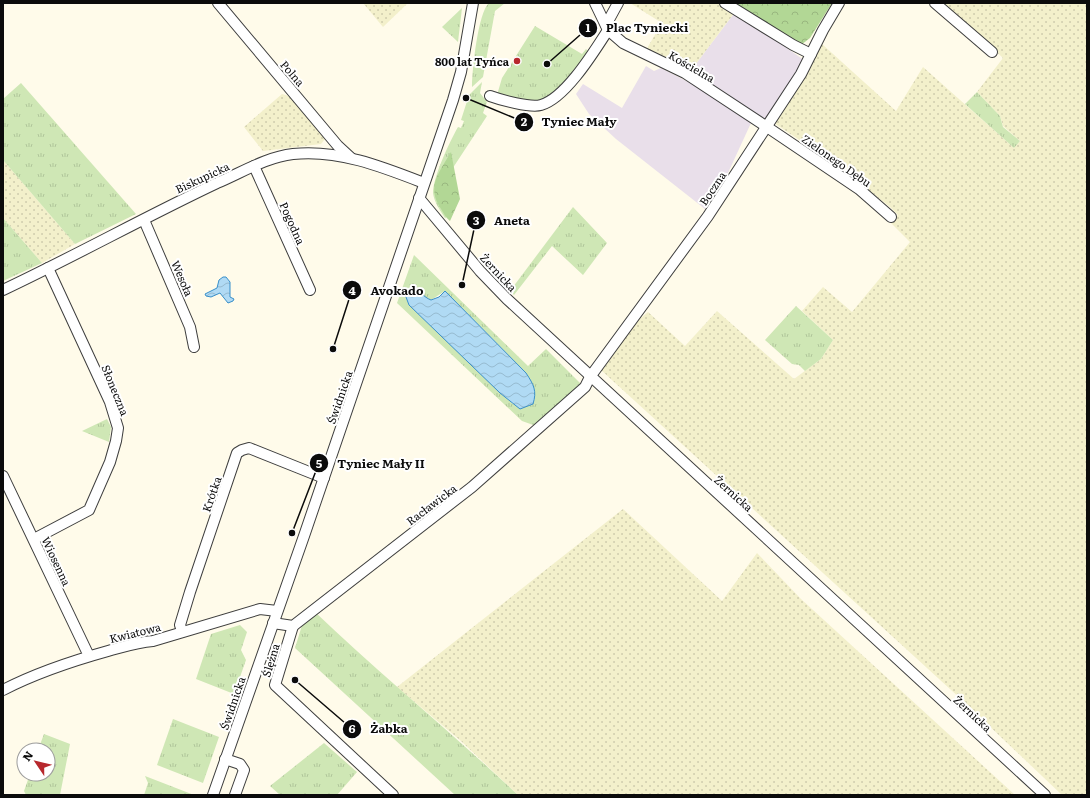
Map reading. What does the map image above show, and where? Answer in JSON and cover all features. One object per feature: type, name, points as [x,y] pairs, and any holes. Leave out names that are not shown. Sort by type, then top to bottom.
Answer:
[{"type":"street","name":"Polna","points":[[218,3],[338,146],[351,158]]},
{"type":"street","name":"Świdnicka","points":[[213,795],[276,611],[324,478],[462,72],[473,3]]},
{"type":"street","name":"Kościelna","points":[[595,3],[607,27],[623,43],[685,73],[767,127]]},
{"type":"street","points":[[490,96],[525,104],[541,105],[567,87],[582,70],[607,27],[618,3]]},
{"type":"street","points":[[725,3],[793,45],[811,54]]},
{"type":"street","name":"Boczna","points":[[590,377],[694,236],[767,127],[801,74],[823,30],[839,3]]},
{"type":"street","points":[[935,3],[992,52]]},
{"type":"street","name":"Zielonego Dębu","points":[[767,127],[859,189],[891,217]]},
{"type":"street","name":"Biskupicka","points":[[3,290],[193,194],[270,159],[292,154],[320,154],[351,158],[424,183]]},
{"type":"street","name":"Pogodna","points":[[254,166],[310,290]]},
{"type":"street","name":"Żernicka","points":[[419,198],[480,271],[506,299],[1045,795]]},
{"type":"street","name":"Wesoła","points":[[144,220],[190,327],[194,347]]},
{"type":"street","name":"Słoneczna","points":[[34,539],[89,510],[110,462],[118,428],[110,402],[48,268]]},
{"type":"street","name":"Racławicka","points":[[293,626],[472,487],[569,403],[585,387],[590,377]]},
{"type":"street","name":"Krótka","points":[[182,631],[180,625],[190,592],[238,453],[249,448],[324,478]]},
{"type":"street","name":"Wiosenna","points":[[3,476],[89,656]]},
{"type":"street","name":"Kwiatowa","points":[[3,690],[27,678],[89,656],[142,642],[153,641],[182,631],[260,609],[276,611]]},
{"type":"street","points":[[273,623],[293,626]]},
{"type":"street","name":"Ślężna","points":[[293,626],[274,685],[393,795]]},
{"type":"street","points":[[225,759],[240,764],[244,770],[235,795]]},
{"type":"shaded area","points":[[363,3],[408,3],[383,27]]},
{"type":"shaded area","points":[[630,3],[721,3],[735,12],[692,69],[646,50],[662,23]]},
{"type":"shaded area","points":[[943,3],[1087,3],[1087,793],[1085,795],[1062,795],[962,700],[601,370],[636,322],[648,312],[685,346],[717,311],[794,379],[821,359],[833,340],[802,311],[823,287],[852,312],[910,242],[891,223],[898,215],[890,207],[834,163],[774,123],[802,81],[822,44],[896,111],[923,67],[1014,148],[1020,141],[1003,126],[1000,116],[977,92],[1003,58]]},
{"type":"shaded area","points":[[735,12],[804,60],[768,119],[760,119],[700,78],[692,69]]},
{"type":"shaded area","points":[[646,66],[654,71],[661,68],[698,87],[751,123],[727,175],[705,209],[616,139],[589,114],[576,94],[583,84],[622,108]]},
{"type":"shaded area","points":[[282,94],[289,96],[325,139],[321,144],[263,151],[244,127]]},
{"type":"shaded area","points":[[3,160],[75,244],[42,263],[3,218]]},
{"type":"shaded area","points":[[623,509],[722,601],[757,553],[801,599],[1015,795],[518,795],[461,741],[397,687]]},
{"type":"green space","points":[[489,3],[505,3],[495,11],[483,77],[472,87],[474,56],[479,29],[485,9]]},
{"type":"green space","points":[[734,3],[832,3],[810,38],[801,45]]},
{"type":"green space","points":[[462,8],[458,42],[442,27]]},
{"type":"green space","points":[[535,26],[582,54],[586,49],[590,53],[568,82],[554,94],[546,98],[528,102],[497,95],[502,78]]},
{"type":"green space","points":[[482,82],[480,93],[487,102],[483,113],[487,116],[439,189],[447,217],[445,218],[435,200],[433,193],[436,178],[442,159],[458,127],[461,128],[464,121],[461,120],[469,95]]},
{"type":"green space","points":[[21,83],[136,214],[75,244],[3,160],[3,99]]},
{"type":"green space","points":[[977,92],[1000,116],[1003,127],[1020,141],[1014,148],[965,104]]},
{"type":"green space","points":[[451,152],[460,199],[450,221],[445,216],[437,201],[434,186],[439,173]]},
{"type":"green space","points":[[573,207],[607,243],[583,275],[552,246],[514,295],[510,291]]},
{"type":"green space","points":[[3,218],[42,263],[3,281]]},
{"type":"green space","points":[[414,255],[528,366],[546,349],[581,384],[579,388],[536,426],[522,421],[397,303]],"holes":[[[417,289],[425,298],[431,300],[445,291],[526,373],[513,404],[409,305],[406,297]]]},
{"type":"green space","points":[[796,306],[833,340],[821,359],[805,371],[799,365],[792,364],[765,340]]},
{"type":"green space","points":[[107,419],[111,427],[109,442],[82,431]]},
{"type":"green space","points":[[315,612],[518,795],[455,795],[295,648],[303,622]]},
{"type":"green space","points":[[240,625],[247,632],[241,650],[246,660],[234,694],[196,679],[211,634]]},
{"type":"green space","points":[[173,719],[219,737],[203,783],[157,765]]},
{"type":"green space","points":[[44,734],[70,744],[60,795],[26,795],[24,791],[27,782],[56,782],[56,742],[41,742]]},
{"type":"green space","points":[[324,743],[357,772],[337,795],[280,795],[270,786]]},
{"type":"green space","points":[[145,776],[194,795],[144,795],[148,783]]},
{"type":"water","points":[[226,277],[230,282],[230,297],[234,299],[228,303],[220,293],[211,297],[206,296],[205,294],[217,288],[219,280]]},
{"type":"water","points":[[411,288],[417,290],[431,300],[439,297],[445,291],[526,373],[535,392],[533,404],[520,409],[500,393],[409,305],[406,297],[407,291]]},
{"type":"place","name":"800 lat Tyńca","points":[[517,61]]},
{"type":"place","name":"Plac Tyniecki","points":[[547,64]]},
{"type":"place","name":"Tyniec Mały","points":[[466,98]]},
{"type":"place","name":"Aneta","points":[[462,285]]},
{"type":"place","name":"Avokado","points":[[333,349]]},
{"type":"place","name":"Tyniec Mały II","points":[[292,533]]},
{"type":"place","name":"Żabka","points":[[295,680]]}]
